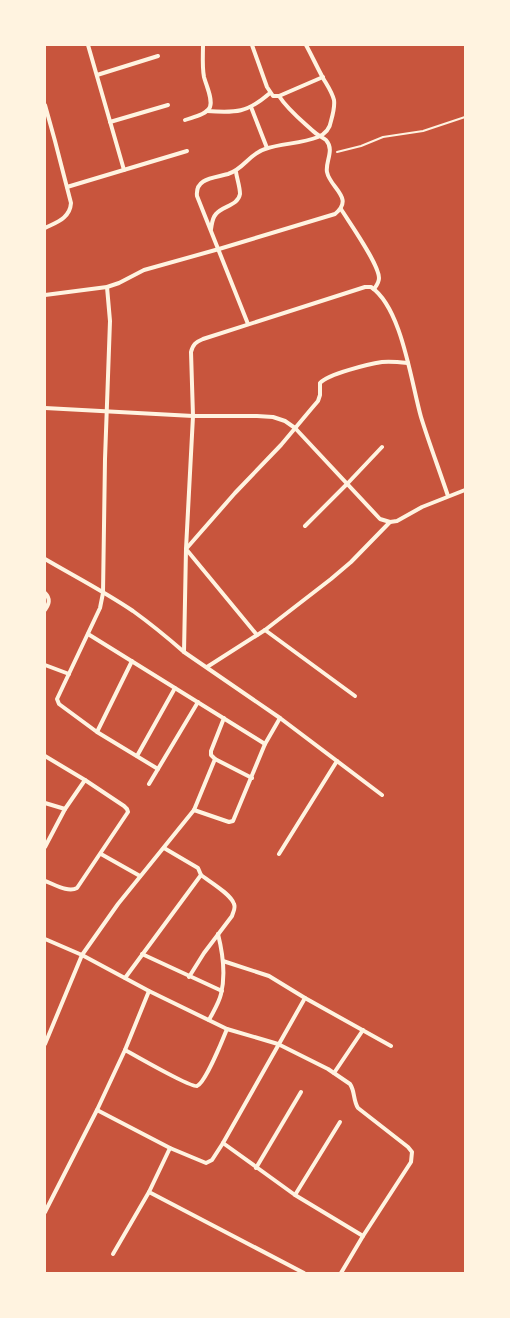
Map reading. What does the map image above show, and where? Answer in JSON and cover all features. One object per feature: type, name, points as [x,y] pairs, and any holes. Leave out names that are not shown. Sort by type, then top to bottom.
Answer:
[{"type":"street","points":[[88,45],[124,170]]},
{"type":"street","points":[[203,45],[204,76],[210,98],[210,106],[207,111]]},
{"type":"street","points":[[252,45],[270,93],[273,96],[279,96],[323,77]]},
{"type":"street","points":[[248,324],[197,196],[196,189],[205,180],[236,172],[252,155],[266,148],[302,142],[320,136],[327,130],[331,124],[334,100],[331,90],[306,45]]},
{"type":"street","points":[[97,75],[158,56]]},
{"type":"street","points":[[185,120],[207,111],[241,111],[251,107],[270,93]]},
{"type":"street","points":[[45,295],[107,287],[119,283],[144,270],[219,250],[335,214],[341,209],[343,204],[341,196],[327,174],[330,153],[329,144],[291,112],[279,96]]},
{"type":"street","points":[[45,105],[71,203],[70,210],[66,215],[45,228]]},
{"type":"street","points":[[110,122],[168,105]]},
{"type":"street","points":[[251,107],[266,148]]},
{"type":"street","points":[[67,187],[187,151]]},
{"type":"street","points":[[211,230],[213,220],[217,212],[231,205],[239,198],[240,193],[236,172]]},
{"type":"street","points":[[341,209],[359,237],[378,275],[378,284],[374,289]]},
{"type":"street","points":[[107,287],[110,321],[106,411],[103,592],[100,608],[58,696],[58,702],[97,732],[158,769]]},
{"type":"street","points":[[184,652],[186,549],[193,416],[191,352],[192,347],[196,342],[248,324],[366,287],[371,287],[389,309],[403,345],[422,418],[448,496]]},
{"type":"street","points":[[186,549],[235,493],[281,445],[318,401],[320,395],[320,382],[323,379],[382,362],[408,363]]},
{"type":"street","points":[[45,408],[193,416],[273,417],[284,421],[295,428],[380,519],[390,522],[397,521],[422,507],[465,490]]},
{"type":"street","points":[[305,526],[382,447]]},
{"type":"street","points":[[207,667],[265,630],[331,579],[351,562],[390,522]]},
{"type":"street","points":[[186,549],[257,635]]},
{"type":"street","points":[[45,559],[133,611],[160,631],[184,652],[280,718],[382,795]]},
{"type":"street","points":[[45,593],[49,601],[45,610]]},
{"type":"street","points":[[265,630],[355,696]]},
{"type":"street","points":[[88,634],[266,744]]},
{"type":"street","points":[[97,732],[132,661]]},
{"type":"street","points":[[45,665],[69,674]]},
{"type":"street","points":[[137,756],[175,688]]},
{"type":"street","points":[[149,784],[198,702]]},
{"type":"street","points":[[224,718],[210,752],[211,755],[215,759],[252,778]]},
{"type":"street","points":[[194,810],[229,822],[233,821],[266,744],[280,718]]},
{"type":"street","points":[[45,756],[85,780],[127,809],[128,812],[81,883],[73,890],[68,890],[45,881]]},
{"type":"street","points":[[45,1044],[82,955],[118,904],[194,810],[215,759]]},
{"type":"street","points":[[279,854],[337,761]]},
{"type":"street","points":[[45,847],[65,809],[85,780]]},
{"type":"street","points":[[45,802],[65,809]]},
{"type":"street","points":[[164,848],[198,868],[201,875],[229,896],[235,909],[232,916],[189,976]]},
{"type":"street","points":[[101,854],[140,876]]},
{"type":"street","points":[[125,978],[201,875]]},
{"type":"street","points":[[209,1020],[222,992],[224,977],[223,961],[218,934]]},
{"type":"street","points":[[45,939],[82,955],[149,991],[227,1029],[278,1044],[334,1073],[350,1084],[354,1102],[358,1108],[408,1147],[412,1152],[411,1162],[341,1273]]},
{"type":"street","points":[[142,954],[222,992]]},
{"type":"street","points":[[223,961],[269,976],[391,1046]]},
{"type":"street","points":[[45,1212],[97,1110],[125,1050],[149,991]]},
{"type":"street","points":[[97,1110],[170,1148],[206,1163],[212,1160],[305,998]]},
{"type":"street","points":[[125,1050],[193,1087],[196,1087],[201,1083],[208,1071],[227,1029]]},
{"type":"street","points":[[334,1073],[363,1030]]},
{"type":"street","points":[[256,1168],[301,1092]]},
{"type":"street","points":[[295,1195],[340,1122]]},
{"type":"street","points":[[223,1143],[295,1195],[363,1236]]},
{"type":"street","points":[[113,1254],[149,1192],[170,1148]]},
{"type":"street","points":[[149,1192],[304,1273]]},
{"type":"path","points":[[330,153],[361,146],[387,136],[423,131],[465,117]]}]
